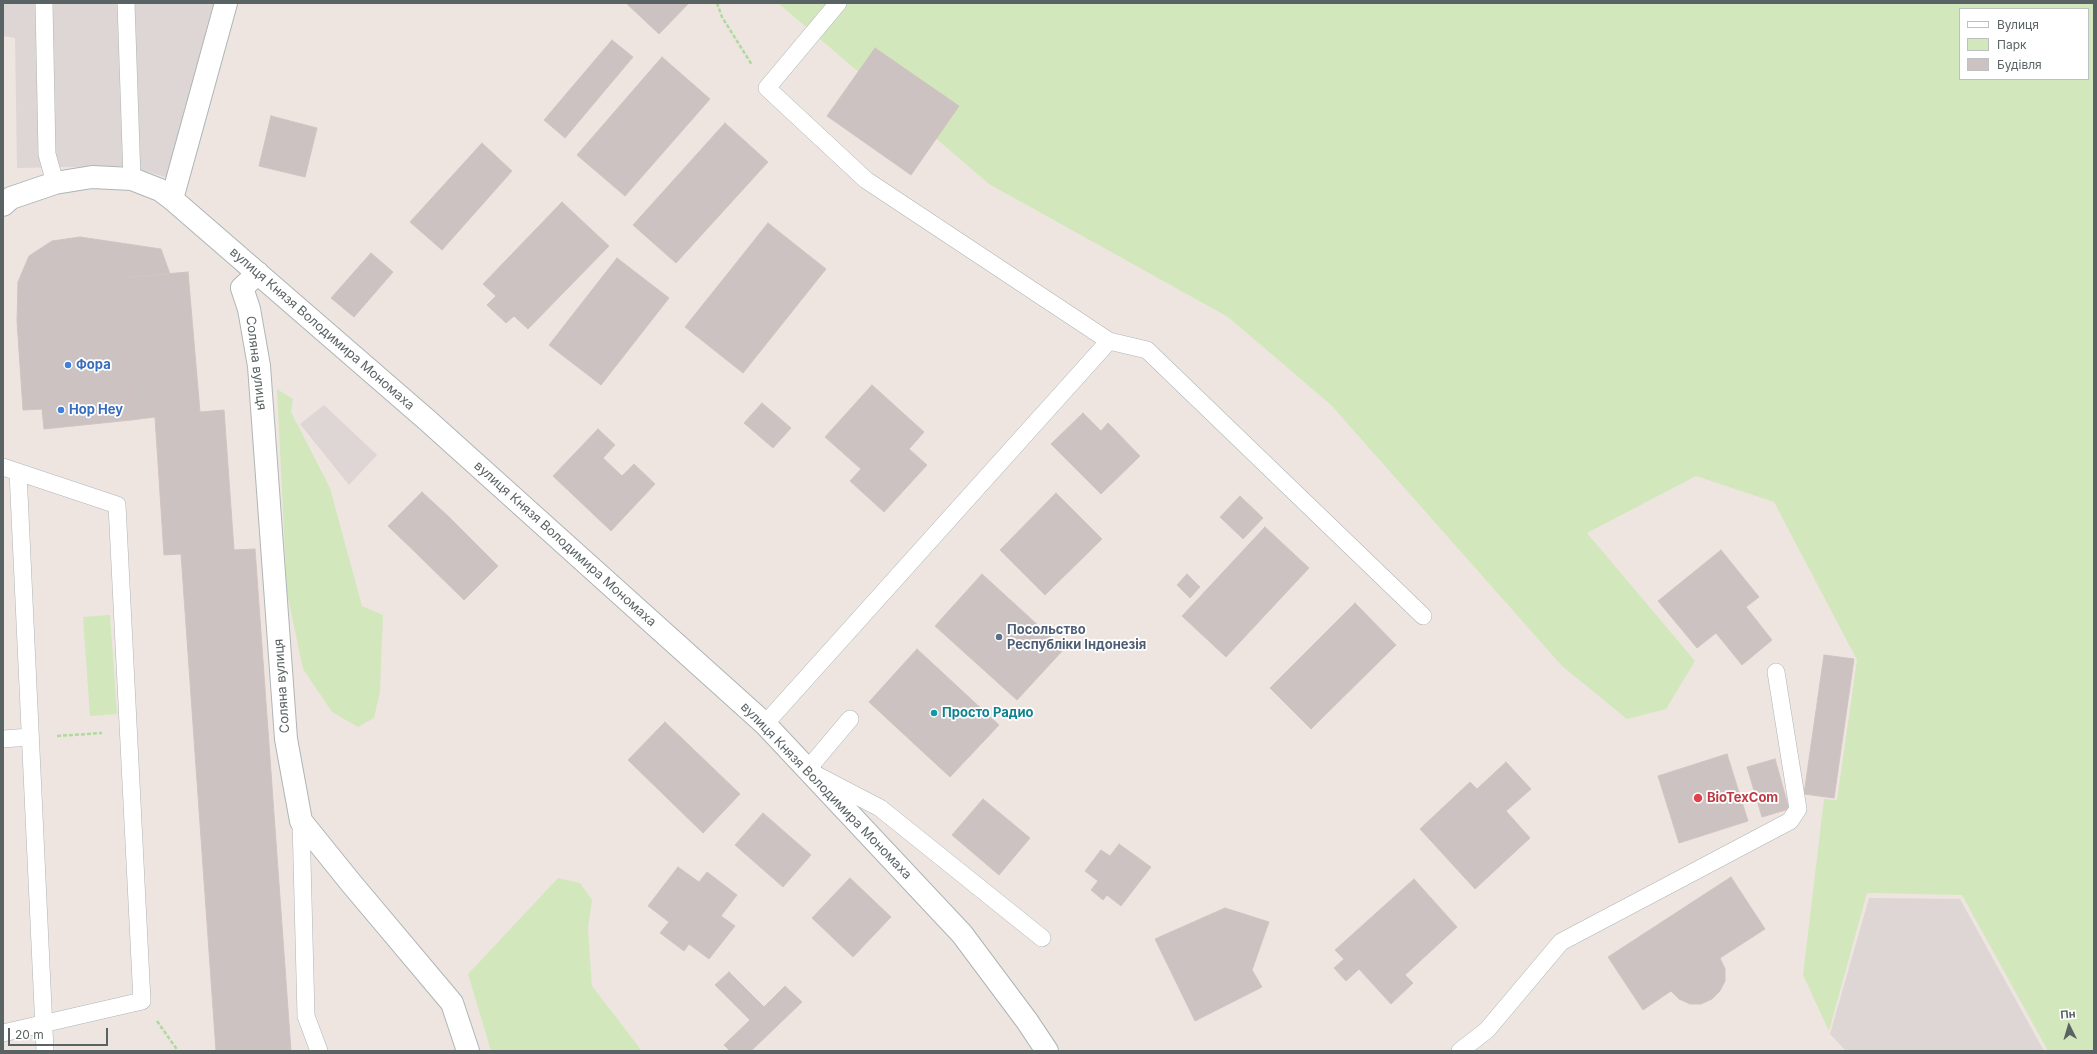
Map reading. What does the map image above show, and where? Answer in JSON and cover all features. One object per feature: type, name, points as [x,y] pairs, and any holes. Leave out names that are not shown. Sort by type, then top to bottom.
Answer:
[{"type":"street","points":[[172,199],[226,3]]},
{"type":"street","name":"вулиця Князя Володимира Мономаха","points":[[3,205],[11,198],[55,183],[92,177],[132,179],[160,190],[172,199],[427,420],[765,724],[962,934],[1027,1021],[1047,1051]]},
{"type":"street","name":"Соляна вулиця","points":[[258,273],[242,288],[249,309],[259,366],[286,739],[301,821],[351,884],[452,1002],[468,1051]]},
{"type":"lane","points":[[44,3],[47,154],[55,183]]},
{"type":"lane","points":[[126,3],[132,179]]},
{"type":"lane","points":[[838,3],[766,88],[866,180],[1109,341],[1148,350],[1423,616]]},
{"type":"lane","points":[[765,724],[1109,341]]},
{"type":"lane","points":[[3,1033],[43,1023],[142,1001],[117,505],[11,469],[30,737],[43,1023],[45,1051]]},
{"type":"lane","points":[[1460,1051],[1486,1030],[1561,942],[1790,821],[1798,809],[1776,672]]},
{"type":"lane","points":[[850,719],[807,770],[880,808],[1042,938]]},
{"type":"lane","points":[[3,739],[30,737]]},
{"type":"lane","points":[[301,821],[306,1016],[319,1051]]},
{"type":"path","points":[[718,3],[722,17],[766,88]]},
{"type":"path","points":[[142,1001],[178,1051]]},
{"type":"shaded area","points":[[3,3],[226,3],[178,181],[129,166],[17,168],[15,38],[3,36]]},
{"type":"shaded area","points":[[324,405],[377,455],[349,485],[300,424]]},
{"type":"shaded area","points":[[1869,898],[1960,899],[2044,1051],[1846,1051],[1830,1034]]},
{"type":"green space","points":[[778,3],[2094,3],[2094,1051],[2048,1051],[1962,895],[1867,893],[1829,1031],[1803,975],[1824,799],[1837,800],[1857,660],[1774,502],[1696,476],[1587,533],[1695,661],[1666,709],[1627,719],[1562,666],[1331,405],[1228,317],[989,184]]},
{"type":"green space","points":[[277,389],[293,399],[291,412],[330,488],[362,606],[383,615],[380,692],[374,718],[358,727],[332,712],[303,669],[287,593]]},
{"type":"green space","points":[[110,615],[117,714],[90,716],[83,617]]},
{"type":"green space","points":[[558,878],[580,883],[592,900],[588,928],[592,986],[642,1051],[491,1051],[468,974]]},
{"type":"building","points":[[626,3],[689,3],[659,34]]},
{"type":"building","points":[[612,40],[633,57],[565,138],[544,120]]},
{"type":"building","points":[[875,48],[959,106],[911,175],[827,116]]},
{"type":"building","points":[[662,57],[710,99],[625,196],[577,155]]},
{"type":"building","points":[[271,116],[317,128],[305,177],[259,166]]},
{"type":"building","points":[[725,123],[768,162],[676,263],[633,225]]},
{"type":"building","points":[[482,143],[512,171],[442,250],[410,222]]},
{"type":"building","points":[[562,202],[609,246],[528,329],[514,316],[506,323],[487,305],[496,296],[483,284]]},
{"type":"building","points":[[768,223],[826,269],[743,373],[685,327]]},
{"type":"building","points":[[80,237],[161,249],[170,274],[120,278],[131,420],[44,429],[42,409],[23,410],[17,321],[18,282],[29,256],[52,241]]},
{"type":"building","points":[[371,253],[393,272],[354,317],[331,298]]},
{"type":"building","points":[[617,258],[669,298],[601,385],[549,345]]},
{"type":"building","points":[[188,272],[200,412],[224,410],[234,550],[255,549],[291,1051],[216,1051],[181,554],[164,555],[155,417],[131,420],[120,278]]},
{"type":"building","points":[[872,385],[924,432],[909,449],[927,465],[884,512],[850,481],[861,469],[825,437]]},
{"type":"building","points":[[762,403],[791,428],[773,448],[744,423]]},
{"type":"building","points":[[1083,413],[1101,431],[1108,423],[1140,456],[1101,494],[1051,444]]},
{"type":"building","points":[[598,429],[615,445],[603,458],[622,476],[634,464],[655,484],[611,531],[553,476]]},
{"type":"building","points":[[422,492],[449,517],[415,552],[388,526]]},
{"type":"building","points":[[1056,493],[1102,539],[1045,595],[1000,550]]},
{"type":"building","points":[[1240,496],[1263,518],[1243,539],[1220,517]]},
{"type":"building","points":[[449,517],[498,566],[464,600],[415,552]]},
{"type":"building","points":[[1265,527],[1309,568],[1226,657],[1182,616]]},
{"type":"building","points":[[1721,550],[1759,597],[1746,607],[1772,640],[1742,665],[1716,633],[1697,648],[1658,601]]},
{"type":"building","name":"Посольство Республіки Індонезія","points":[[982,574],[1064,649],[1017,700],[935,626]]},
{"type":"building","points":[[1187,574],[1200,587],[1190,598],[1177,585]]},
{"type":"building","points":[[1355,603],[1396,645],[1311,729],[1270,688]]},
{"type":"building","name":"Просто Радио","points":[[917,649],[999,725],[950,777],[869,702]]},
{"type":"building","points":[[1824,655],[1854,659],[1834,798],[1804,794]]},
{"type":"building","points":[[665,722],[740,794],[703,833],[628,760]]},
{"type":"building","points":[[1727,754],[1748,821],[1679,843],[1658,776]]},
{"type":"building","points":[[1775,759],[1789,809],[1762,817],[1747,767]]},
{"type":"building","points":[[1506,762],[1531,789],[1506,811],[1530,838],[1475,889],[1420,829],[1470,782],[1477,789]]},
{"type":"building","points":[[983,799],[1030,838],[999,875],[952,835]]},
{"type":"building","points":[[763,813],[811,855],[783,887],[735,845]]},
{"type":"building","points":[[1119,844],[1151,867],[1121,906],[1107,895],[1103,900],[1091,890],[1098,881],[1085,871],[1101,850],[1110,856]]},
{"type":"building","points":[[678,867],[699,882],[707,872],[737,895],[721,916],[735,926],[709,959],[689,944],[684,951],[660,933],[669,922],[648,906]]},
{"type":"building","points":[[1731,877],[1765,929],[1720,958],[1725,969],[1725,981],[1720,991],[1712,999],[1701,1004],[1690,1004],[1679,999],[1671,991],[1643,1010],[1608,957]]},
{"type":"building","points":[[850,878],[891,917],[853,957],[812,918]]},
{"type":"building","points":[[1414,879],[1457,927],[1405,975],[1413,983],[1391,1004],[1359,969],[1346,981],[1334,968],[1344,959],[1335,950]]},
{"type":"building","points":[[1225,908],[1269,922],[1252,970],[1262,987],[1195,1021],[1155,939]]},
{"type":"building","points":[[729,972],[764,1007],[785,986],[802,1002],[751,1051],[730,1051],[724,1045],[750,1020],[715,985]]},
{"type":"place","name":"Фора","points":[[68,365]]},
{"type":"place","name":"Hop Hey","points":[[61,410]]},
{"type":"place","name":"Посольство Республіки Індонезія","points":[[999,637]]},
{"type":"place","name":"Просто Радио","points":[[934,713]]},
{"type":"place","name":"BioTexCom","points":[[1698,798]]}]
